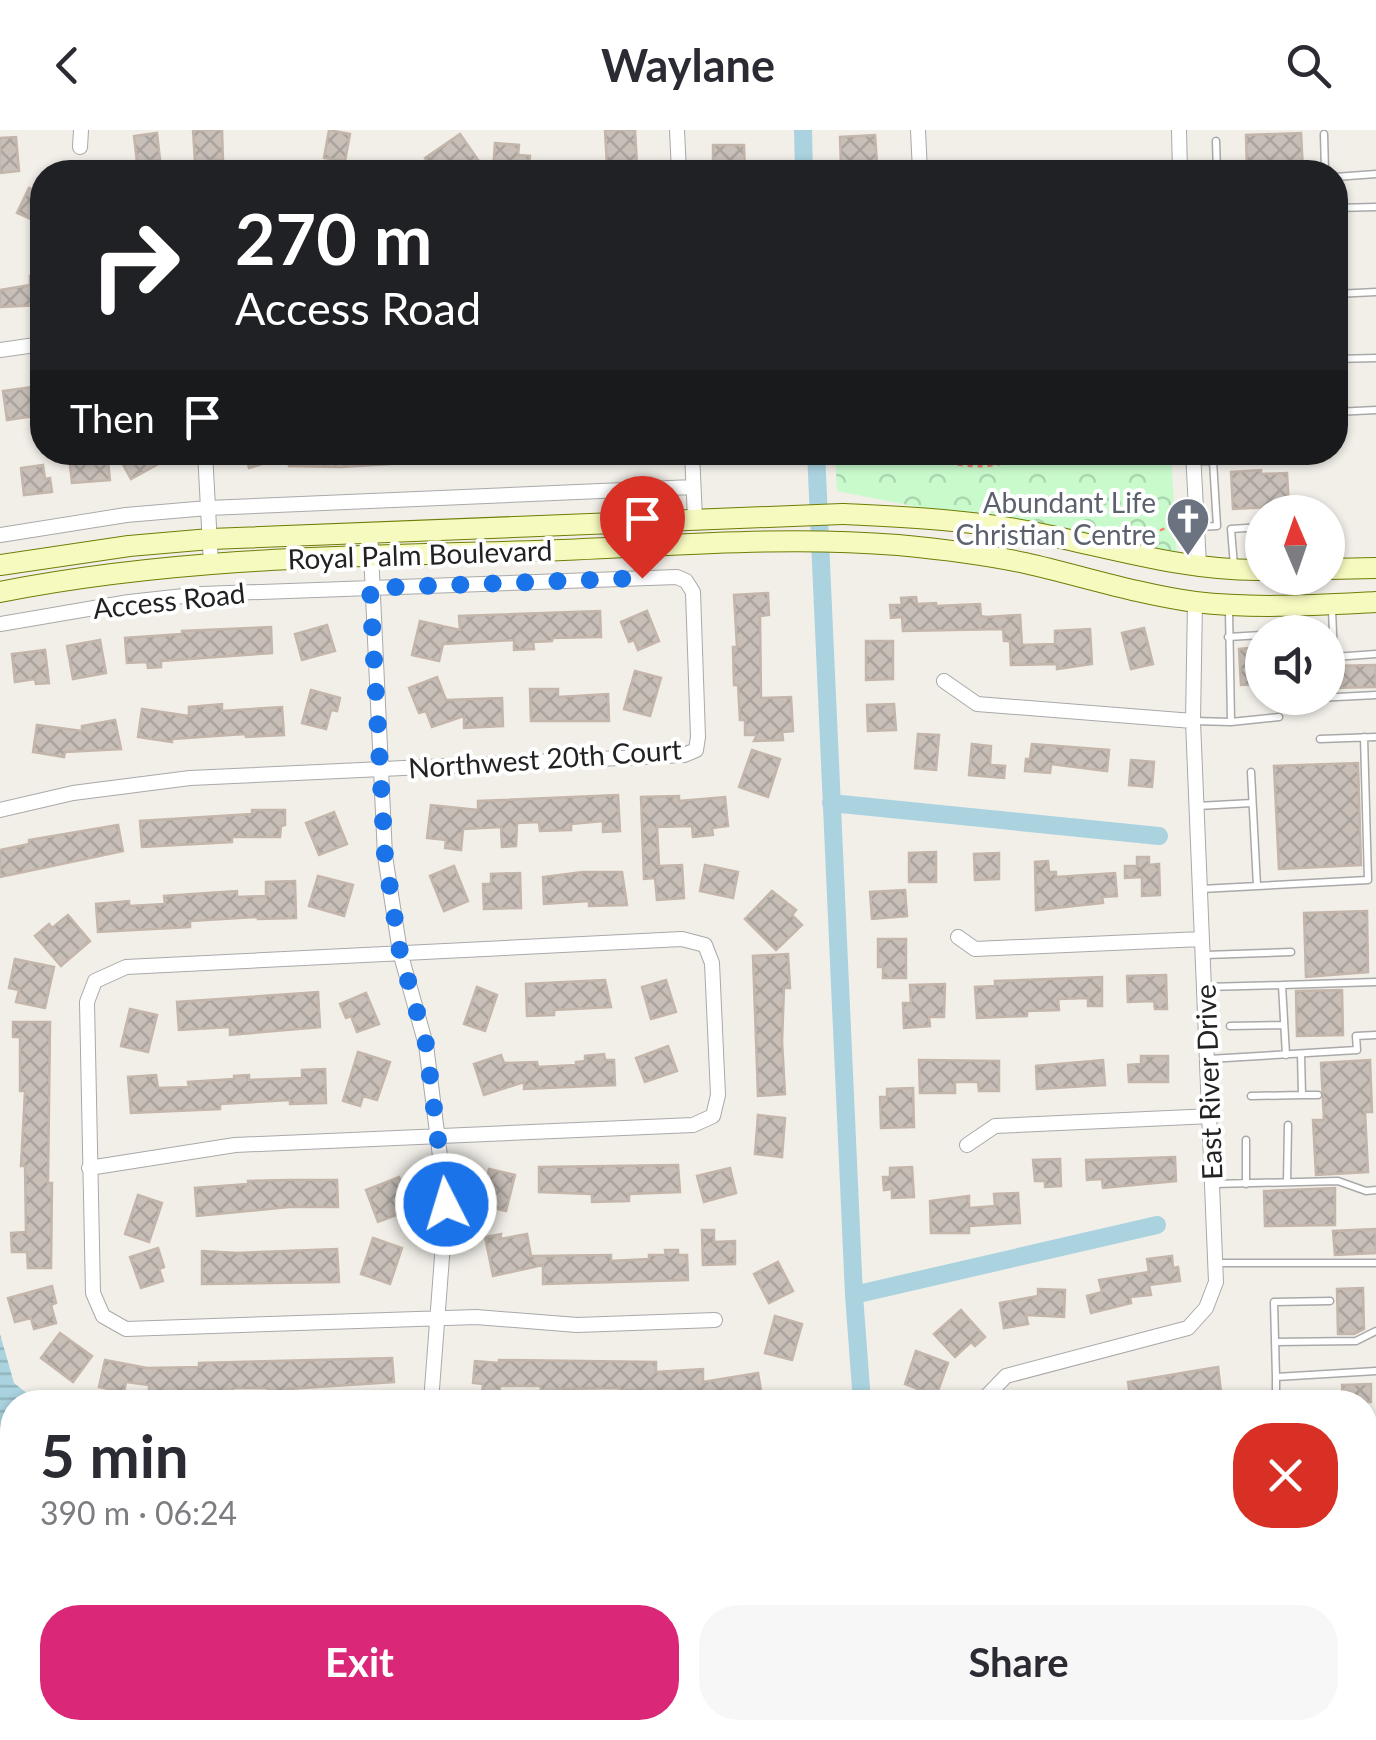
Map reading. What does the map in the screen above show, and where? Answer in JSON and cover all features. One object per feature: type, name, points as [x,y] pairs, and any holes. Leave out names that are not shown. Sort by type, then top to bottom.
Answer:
[{"type":"main road","name":"Royal Palm Boulevard","points":[[0,565],[112,548],[210,539],[842,514],[930,519],[1022,531],[1135,556],[1245,569]]},
{"type":"main road","name":"Royal Palm Boulevard","points":[[0,592],[92,574],[212,564],[842,542],[930,548],[1006,560],[1195,602],[1376,602]]},
{"type":"main road","points":[[1345,568],[1376,568]]},
{"type":"street","points":[[80,130],[80,147]]},
{"type":"street","points":[[677,130],[678,160]]},
{"type":"street","points":[[918,130],[919,160]]},
{"type":"street","points":[[1178,130],[1179,160]]},
{"type":"street","points":[[0,350],[30,346]]},
{"type":"street","points":[[206,465],[212,564]]},
{"type":"street","points":[[692,465],[695,519]]},
{"type":"street","points":[[1194,465],[1199,566]]},
{"type":"street","points":[[0,534],[126,515],[208,508],[693,487]]},
{"type":"street","points":[[370,530],[385,856],[400,952],[426,1044],[446,1204],[431,1390]]},
{"type":"street","name":"Access Road","points":[[0,624],[202,594],[677,577],[686,581],[693,592]]},
{"type":"street","name":"Northwest 20th Court","points":[[0,810],[74,793],[190,778],[684,755],[696,750],[698,738],[693,592]]},
{"type":"street","name":"East River Drive","points":[[993,1390],[1006,1376],[1188,1328],[1206,1308],[1216,1282],[1212,1116],[1192,721],[1195,602]]},
{"type":"street","points":[[944,681],[978,704],[1192,721]]},
{"type":"street","points":[[958,937],[975,949],[1202,939]]},
{"type":"street","points":[[89,1168],[236,1145],[693,1125],[713,1116],[718,1095],[712,963],[705,945],[682,939],[126,967],[95,981],[86,1002],[89,1168],[93,1293],[102,1316],[126,1328],[476,1317],[577,1325],[715,1320]]},
{"type":"street","points":[[967,1145],[994,1126],[1212,1116]]},
{"type":"street","points":[[706,1740],[740,1740]]},
{"type":"lane","points":[[1324,134],[1325,160]]},
{"type":"lane","points":[[1216,141],[1217,160]]},
{"type":"lane","points":[[1348,175],[1376,174]]},
{"type":"lane","points":[[1348,208],[1376,207]]},
{"type":"lane","points":[[1348,292],[1376,292]]},
{"type":"lane","points":[[1348,359],[1376,358]]},
{"type":"lane","points":[[1348,411],[1376,410]]},
{"type":"lane","points":[[1234,568],[1231,529],[1245,529]]},
{"type":"lane","points":[[1229,604],[1231,722]]},
{"type":"lane","points":[[1332,604],[1334,657],[1376,654]]},
{"type":"lane","points":[[1228,637],[1245,636]]},
{"type":"lane","points":[[1345,697],[1376,695]]},
{"type":"lane","points":[[1192,721],[1278,717]]},
{"type":"lane","points":[[1200,889],[1368,880],[1372,857],[1364,737]]},
{"type":"lane","points":[[1320,739],[1376,737]]},
{"type":"lane","points":[[1251,772],[1257,886]]},
{"type":"lane","points":[[1196,806],[1252,803]]},
{"type":"lane","points":[[1203,956],[1291,952]]},
{"type":"lane","points":[[1205,988],[1376,982]]},
{"type":"lane","points":[[1282,985],[1286,1055]]},
{"type":"lane","points":[[1230,1026],[1284,1025]]},
{"type":"lane","points":[[1208,1060],[1357,1050],[1356,1036],[1376,1035]]},
{"type":"lane","points":[[1301,1054],[1302,1095]]},
{"type":"lane","points":[[1251,1096],[1318,1095]]},
{"type":"lane","points":[[1287,1182],[1288,1125]]},
{"type":"lane","points":[[1246,1140],[1246,1184]]},
{"type":"lane","points":[[1214,1184],[1338,1181],[1366,1191],[1376,1190]]},
{"type":"lane","points":[[1216,1263],[1376,1263]]},
{"type":"lane","points":[[1276,1390],[1274,1302],[1330,1301]]},
{"type":"lane","points":[[1275,1342],[1356,1342],[1376,1331]]},
{"type":"lane","points":[[1276,1377],[1376,1372]]},
{"type":"path","points":[[966,465],[987,469],[997,465]]},
{"type":"path","points":[[1149,548],[1158,530],[1177,524]]},
{"type":"path","points":[[929,1740],[935,1740]]},
{"type":"green space","points":[[836,465],[1172,465],[1177,558],[837,491]]},
{"type":"water","points":[[0,1334],[14,1383],[23,1390],[0,1390]]},
{"type":"building","points":[[193,130],[222,130],[223,160],[195,160]]},
{"type":"building","points":[[329,130],[350,134],[345,160],[324,158]]},
{"type":"building","points":[[605,130],[635,130],[637,160],[607,160]]},
{"type":"building","points":[[157,133],[160,160],[137,160],[134,136]]},
{"type":"building","points":[[1301,133],[1302,160],[1247,160],[1246,135]]},
{"type":"building","points":[[460,134],[478,160],[426,160]]},
{"type":"building","points":[[875,135],[877,160],[841,160],[840,137]]},
{"type":"building","points":[[16,137],[19,171],[0,173],[0,138]]},
{"type":"building","points":[[495,143],[519,145],[518,155],[530,156],[530,160],[494,160]]},
{"type":"building","points":[[713,145],[744,145],[745,160],[713,160]]},
{"type":"building","points":[[29,188],[30,188],[30,219],[17,213]]},
{"type":"building","points":[[30,285],[30,306],[0,307],[0,290]]},
{"type":"building","points":[[30,387],[30,417],[7,420],[3,391]]},
{"type":"building","points":[[43,465],[52,492],[24,495],[21,468]]},
{"type":"building","points":[[70,465],[108,465],[110,480],[72,483]]},
{"type":"building","points":[[123,465],[157,465],[131,479]]},
{"type":"building","points":[[289,465],[374,465],[341,467]]},
{"type":"building","points":[[1231,472],[1287,473],[1288,495],[1245,495],[1245,508],[1233,509]]},
{"type":"building","points":[[768,593],[769,615],[760,616],[761,698],[791,697],[793,731],[782,732],[783,740],[754,741],[757,735],[745,735],[738,685],[734,685],[734,595]]},
{"type":"building","points":[[916,597],[917,604],[980,604],[981,616],[986,617],[1020,615],[1022,645],[1055,644],[1055,631],[1090,629],[1092,664],[1057,669],[1057,664],[1011,665],[1010,641],[1004,641],[1003,629],[903,631],[902,617],[891,618],[890,605],[902,605],[901,598]]},
{"type":"building","points":[[600,611],[601,637],[552,638],[533,642],[534,649],[514,650],[514,640],[443,644],[439,661],[412,655],[420,621],[460,630],[459,616]]},
{"type":"building","points":[[647,611],[659,641],[638,650],[634,640],[629,642],[621,622]]},
{"type":"building","points":[[327,625],[335,651],[302,660],[295,634]]},
{"type":"building","points":[[271,627],[272,653],[161,661],[161,667],[148,668],[147,662],[127,663],[125,638]]},
{"type":"building","points":[[1144,628],[1153,664],[1131,669],[1122,633]]},
{"type":"building","points":[[100,640],[106,673],[73,679],[67,646]]},
{"type":"building","points":[[866,641],[893,641],[893,679],[866,680]]},
{"type":"building","points":[[1245,648],[1245,685],[1241,685],[1239,649]]},
{"type":"building","points":[[45,650],[49,683],[36,684],[35,679],[15,682],[12,654]]},
{"type":"building","points":[[1376,665],[1376,687],[1345,688],[1345,666]]},
{"type":"building","points":[[635,671],[661,678],[650,716],[624,709]]},
{"type":"building","points":[[437,677],[446,700],[502,698],[503,726],[464,728],[464,716],[432,727],[426,711],[419,713],[409,688]]},
{"type":"building","points":[[530,689],[558,689],[558,697],[608,694],[609,721],[531,721]]},
{"type":"building","points":[[311,690],[340,698],[337,711],[331,710],[326,729],[302,723]]},
{"type":"building","points":[[222,704],[222,711],[282,707],[284,735],[245,734],[172,742],[138,737],[142,709],[189,716],[189,707]]},
{"type":"building","points":[[894,704],[896,730],[868,731],[867,705]]},
{"type":"building","points":[[115,720],[121,749],[65,752],[64,757],[33,752],[37,725],[82,731],[82,726]]},
{"type":"building","points":[[918,734],[939,735],[936,770],[915,768]]},
{"type":"building","points":[[972,744],[991,746],[990,765],[1005,766],[1004,778],[969,775]]},
{"type":"building","points":[[1032,744],[1109,750],[1107,771],[1051,764],[1050,773],[1025,771]]},
{"type":"building","points":[[752,750],[780,759],[768,797],[739,787]]},
{"type":"building","points":[[1131,760],[1154,762],[1152,787],[1129,785]]},
{"type":"building","points":[[1358,763],[1361,865],[1279,869],[1274,766]]},
{"type":"building","points":[[618,795],[620,831],[603,832],[603,821],[571,824],[571,830],[540,831],[539,822],[517,823],[516,846],[502,847],[501,827],[463,829],[461,850],[445,848],[446,840],[427,838],[431,805],[478,810],[478,801]]},
{"type":"building","points":[[679,796],[679,801],[725,797],[728,826],[712,828],[713,835],[693,837],[692,826],[657,827],[659,866],[682,865],[684,898],[657,900],[655,878],[644,879],[641,797]]},
{"type":"building","points":[[252,810],[285,810],[280,837],[232,837],[232,842],[142,847],[140,821],[252,814]]},
{"type":"building","points":[[334,812],[347,844],[319,855],[306,823]]},
{"type":"building","points":[[118,825],[123,851],[0,877],[0,850],[29,844],[29,840]]},
{"type":"building","points":[[936,852],[936,882],[909,882],[909,853]]},
{"type":"building","points":[[999,853],[999,879],[975,880],[974,854]]},
{"type":"building","points":[[1137,857],[1149,857],[1149,865],[1159,864],[1160,895],[1142,896],[1142,877],[1125,878],[1125,866],[1137,866]]},
{"type":"building","points":[[1048,861],[1049,872],[1056,872],[1056,877],[1115,873],[1117,896],[1102,897],[1103,903],[1036,910],[1035,862]]},
{"type":"building","points":[[705,865],[738,872],[733,898],[700,891]]},
{"type":"building","points":[[454,866],[468,901],[444,911],[430,876]]},
{"type":"building","points":[[622,872],[627,905],[589,906],[589,901],[544,904],[543,877]]},
{"type":"building","points":[[520,873],[521,908],[484,909],[483,884],[491,884],[491,874]]},
{"type":"building","points":[[318,876],[353,885],[344,916],[309,906]]},
{"type":"building","points":[[295,881],[296,918],[190,921],[190,927],[98,932],[96,904],[165,904],[164,896],[237,891],[237,897],[266,896],[266,882]]},
{"type":"building","points":[[905,890],[907,916],[872,919],[870,892]]},
{"type":"building","points":[[772,891],[796,910],[792,915],[802,925],[776,950],[745,919]]},
{"type":"building","points":[[1367,911],[1368,972],[1306,977],[1304,913]]},
{"type":"building","points":[[68,915],[90,941],[61,966],[35,936]]},
{"type":"building","points":[[878,939],[906,939],[906,978],[883,978],[883,967],[878,967]]},
{"type":"building","points":[[788,954],[790,988],[784,988],[782,1041],[785,1094],[758,1096],[753,956]]},
{"type":"building","points":[[15,959],[54,967],[45,1008],[16,1002],[19,990],[9,988]]},
{"type":"building","points":[[1166,975],[1167,1009],[1155,1009],[1154,1001],[1128,1002],[1127,976]]},
{"type":"building","points":[[1102,977],[1102,1006],[1088,1006],[1088,998],[1058,999],[1059,1010],[977,1018],[975,987],[995,986],[995,981]]},
{"type":"building","points":[[605,980],[611,1007],[554,1010],[554,1015],[527,1016],[526,984]]},
{"type":"building","points":[[666,980],[676,1012],[651,1019],[642,987]]},
{"type":"building","points":[[945,984],[944,1017],[929,1017],[930,1026],[904,1028],[903,1003],[911,1003],[910,985]]},
{"type":"building","points":[[477,987],[497,995],[485,1031],[464,1024]]},
{"type":"building","points":[[1342,990],[1343,1035],[1297,1036],[1296,991]]},
{"type":"building","points":[[318,992],[320,1027],[230,1035],[230,1027],[179,1030],[177,1002]]},
{"type":"building","points":[[366,993],[379,1024],[357,1032],[351,1016],[346,1018],[340,1004]]},
{"type":"building","points":[[130,1009],[157,1015],[148,1052],[121,1046]]},
{"type":"building","points":[[13,1022],[50,1022],[51,1268],[28,1268],[27,1252],[12,1252],[11,1233],[26,1232],[25,1166],[21,1166],[25,1091],[20,1091],[20,1037],[13,1037]]},
{"type":"building","points":[[668,1046],[677,1071],[645,1082],[636,1058]]},
{"type":"building","points":[[358,1052],[390,1062],[377,1100],[363,1096],[360,1106],[343,1101]]},
{"type":"building","points":[[604,1054],[605,1060],[614,1060],[615,1085],[524,1089],[524,1082],[484,1095],[474,1064],[501,1055],[504,1063],[537,1062],[538,1067],[576,1065],[585,1061],[585,1056]]},
{"type":"building","points":[[1141,1056],[1168,1056],[1168,1082],[1129,1082],[1128,1065],[1141,1064]]},
{"type":"building","points":[[919,1060],[999,1061],[999,1091],[979,1091],[978,1082],[955,1082],[955,1093],[920,1093]]},
{"type":"building","points":[[1103,1060],[1105,1085],[1037,1089],[1036,1066]]},
{"type":"building","points":[[1370,1060],[1372,1112],[1365,1112],[1368,1172],[1316,1175],[1313,1120],[1324,1120],[1321,1063]]},
{"type":"building","points":[[325,1069],[326,1103],[290,1104],[290,1100],[220,1104],[220,1109],[131,1113],[128,1077],[156,1075],[158,1088],[189,1087],[188,1082],[234,1076],[249,1075],[249,1080],[302,1078],[302,1070]]},
{"type":"building","points":[[913,1088],[914,1127],[881,1128],[880,1097],[887,1097],[887,1089]]},
{"type":"building","points":[[758,1115],[785,1118],[782,1157],[755,1154]]},
{"type":"building","points":[[1175,1157],[1176,1181],[1103,1188],[1102,1179],[1087,1180],[1086,1160]]},
{"type":"building","points":[[1060,1159],[1061,1186],[1045,1187],[1045,1181],[1035,1181],[1033,1160]]},
{"type":"building","points":[[678,1165],[680,1192],[629,1194],[629,1201],[592,1202],[592,1194],[539,1192],[539,1167]]},
{"type":"building","points":[[912,1167],[914,1197],[892,1198],[892,1189],[884,1190],[883,1177],[890,1177],[890,1168]]},
{"type":"building","points":[[730,1168],[736,1193],[704,1202],[697,1176]]},
{"type":"building","points":[[489,1169],[515,1175],[506,1211],[481,1205]]},
{"type":"building","points":[[399,1177],[412,1209],[378,1222],[366,1190]]},
{"type":"building","points":[[337,1180],[338,1207],[289,1207],[197,1216],[195,1188],[248,1181]]},
{"type":"building","points":[[1335,1188],[1335,1225],[1265,1226],[1264,1191]]},
{"type":"building","points":[[1018,1193],[1020,1223],[969,1226],[969,1233],[931,1233],[930,1201],[969,1196],[969,1208],[995,1206],[994,1194]]},
{"type":"building","points":[[138,1195],[162,1203],[149,1242],[125,1234]]},
{"type":"building","points":[[1376,1229],[1376,1253],[1335,1255],[1333,1231]]},
{"type":"building","points":[[702,1230],[714,1230],[714,1242],[735,1241],[735,1264],[703,1265]]},
{"type":"building","points":[[501,1234],[500,1239],[527,1234],[531,1256],[611,1255],[611,1261],[649,1259],[649,1255],[666,1255],[665,1250],[678,1250],[678,1255],[687,1255],[688,1280],[543,1284],[543,1265],[493,1276],[485,1237]]},
{"type":"building","points":[[373,1238],[402,1248],[390,1284],[361,1274]]},
{"type":"building","points":[[158,1248],[164,1267],[159,1269],[163,1281],[141,1288],[130,1257]]},
{"type":"building","points":[[337,1249],[339,1282],[202,1284],[202,1251]]},
{"type":"building","points":[[1172,1256],[1180,1281],[1149,1285],[1151,1295],[1130,1297],[1131,1303],[1091,1313],[1087,1296],[1102,1292],[1099,1280],[1149,1272],[1147,1259]]},
{"type":"building","points":[[778,1262],[793,1291],[769,1303],[754,1274]]},
{"type":"building","points":[[52,1286],[56,1303],[51,1305],[56,1323],[34,1329],[31,1318],[15,1322],[8,1298]]},
{"type":"building","points":[[1363,1288],[1364,1329],[1354,1334],[1338,1334],[1337,1289]]},
{"type":"building","points":[[1038,1289],[1065,1290],[1064,1317],[1026,1315],[1028,1324],[1004,1328],[1000,1303],[1038,1296]]},
{"type":"building","points":[[961,1310],[985,1337],[975,1346],[971,1342],[955,1357],[934,1334]]},
{"type":"building","points":[[775,1316],[802,1324],[792,1360],[765,1353]]},
{"type":"building","points":[[60,1333],[92,1356],[73,1382],[41,1358]]},
{"type":"building","points":[[916,1351],[948,1363],[938,1390],[920,1390],[905,1384]]},
{"type":"building","points":[[392,1358],[394,1382],[287,1390],[149,1390],[149,1385],[126,1382],[124,1390],[99,1387],[105,1360],[147,1368],[199,1367],[199,1363]]},
{"type":"building","points":[[475,1361],[656,1362],[656,1372],[703,1369],[703,1382],[758,1373],[761,1390],[541,1390],[541,1386],[500,1386],[500,1390],[482,1390],[483,1384],[473,1383]]},
{"type":"building","points":[[1218,1367],[1221,1390],[1129,1390],[1128,1382]]},
{"type":"building","points":[[1371,1384],[1371,1390],[1342,1390],[1342,1385]]},
{"type":"waterway","points":[[803,130],[804,160]]},
{"type":"waterway","points":[[817,465],[861,1390]]},
{"type":"waterway","points":[[831,803],[1159,836]]},
{"type":"waterway","points":[[854,1295],[1157,1225]]},
{"type":"place","name":"Abundant Life Christian Centre","points":[[1188,557]]},
{"type":"route","points":[[446,1204],[426,1044],[400,952],[385,856],[370,588],[642,578]]}]
